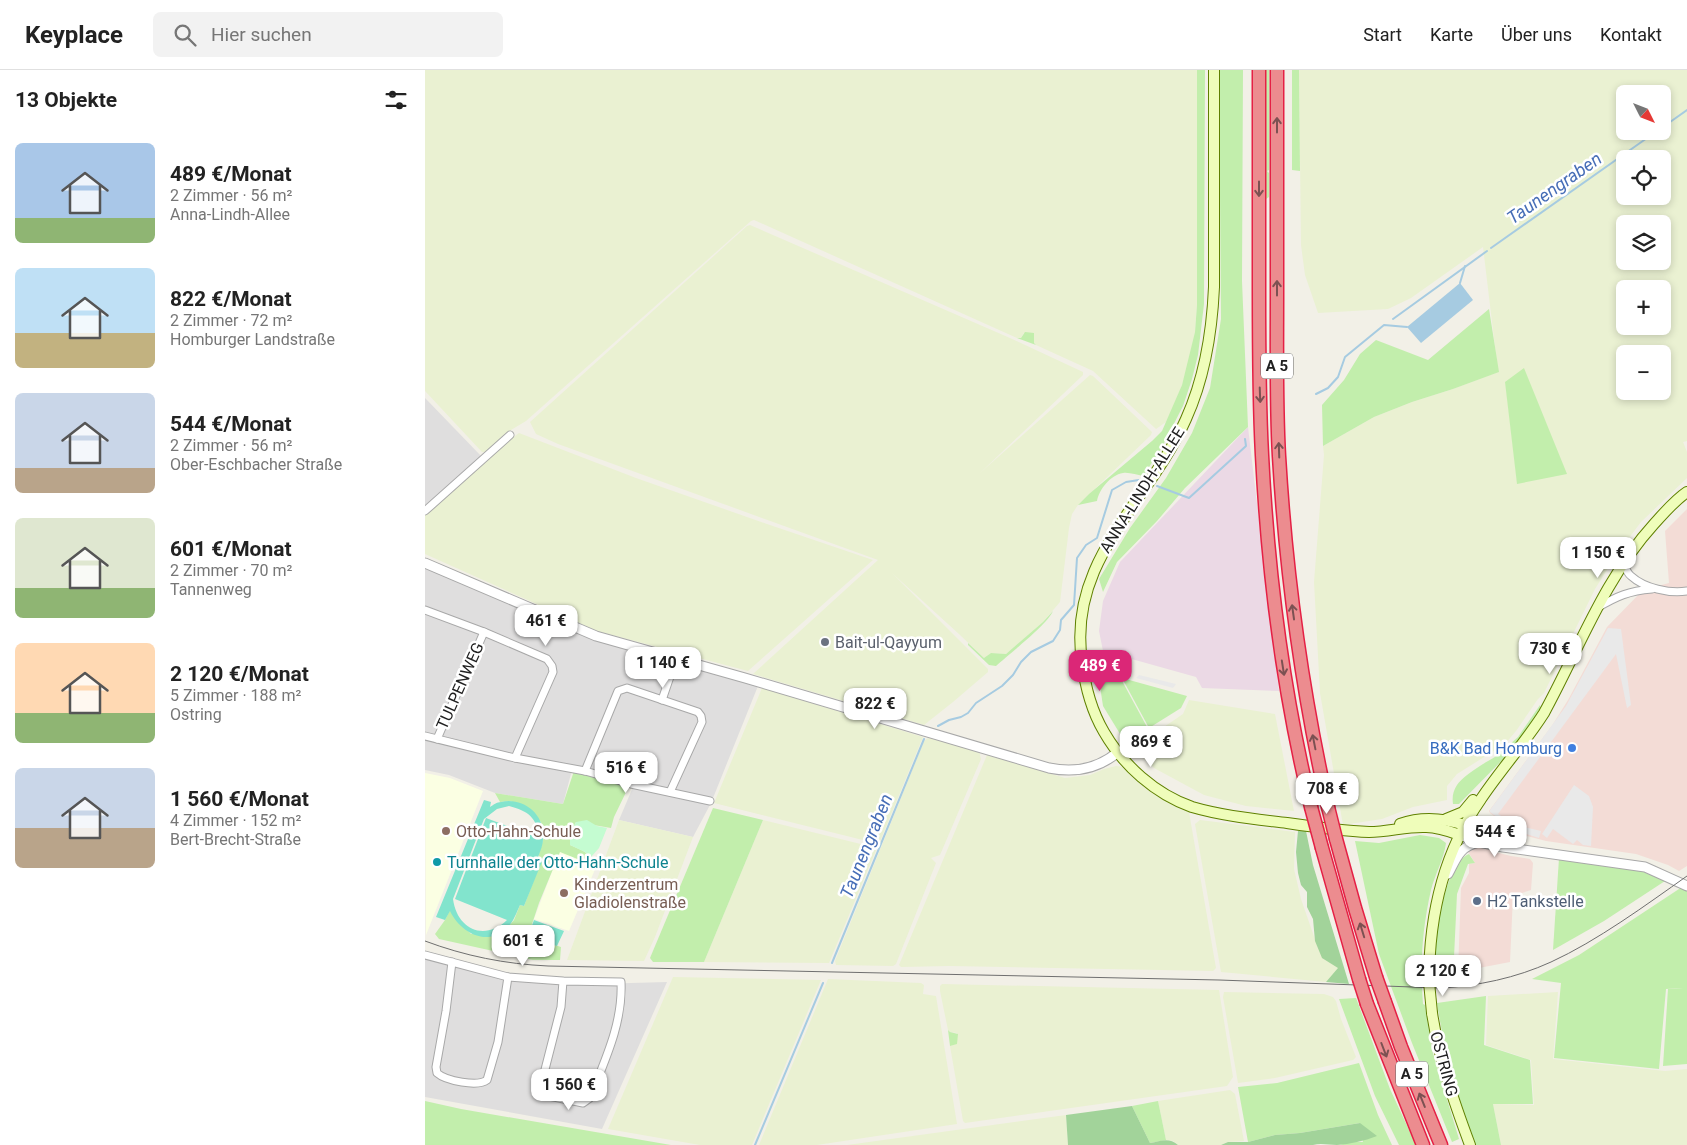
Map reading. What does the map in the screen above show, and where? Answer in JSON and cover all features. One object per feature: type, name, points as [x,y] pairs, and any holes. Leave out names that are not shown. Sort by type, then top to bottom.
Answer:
[{"type":"highway","name":"A 5","points":[[1259,70],[1259,368],[1262,454],[1267,533],[1280,648],[1290,709],[1311,806],[1359,979],[1367,1004],[1423,1145]]},
{"type":"highway","name":"A 5","points":[[1277,70],[1277,379],[1279,453],[1284,532],[1300,660],[1328,807],[1355,908],[1376,977],[1401,1047],[1441,1145]]},
{"type":"main road","name":"ANNA-LINDH-ALLEE","points":[[1214,70],[1214,287],[1212,322],[1205,366],[1194,400],[1178,438],[1154,477],[1120,523],[1102,552],[1091,579],[1083,605],[1080,627],[1080,652],[1086,686],[1099,721],[1118,752],[1137,773],[1165,794],[1190,806],[1206,811],[1346,830],[1380,832]]},
{"type":"main road","points":[[1380,832],[1409,821],[1446,820],[1463,812],[1534,729],[1544,713],[1596,609],[1623,562],[1661,516],[1687,492]]},
{"type":"main road","name":"OSTRING","points":[[1470,1145],[1453,1099],[1438,1048],[1429,982],[1431,934],[1441,887],[1453,850],[1478,803],[1506,764]]},
{"type":"main road","points":[[1446,820],[1462,830]]},
{"type":"main road","points":[[1380,832],[1427,827],[1462,830]]},
{"type":"street","points":[[425,511],[510,435]]},
{"type":"street","points":[[425,562],[596,636],[1057,770],[1070,771],[1091,767],[1118,752]]},
{"type":"street","points":[[1623,562],[1629,576],[1655,588],[1678,592],[1687,591]]},
{"type":"street","points":[[1596,609],[1617,596],[1634,590],[1655,588]]},
{"type":"street","points":[[425,610],[484,632],[547,659],[552,666],[553,672],[515,758]]},
{"type":"street","name":"TULPENWEG","points":[[437,739],[484,632]]},
{"type":"street","points":[[662,700],[676,658]]},
{"type":"street","points":[[585,771],[618,691],[627,688],[698,712],[701,716],[702,722],[670,792]]},
{"type":"street","points":[[425,736],[710,801]]},
{"type":"street","points":[[1462,830],[1479,842],[1503,847],[1645,867],[1687,886]]},
{"type":"street","points":[[1462,830],[1514,848]]},
{"type":"street","points":[[1441,887],[1460,850],[1479,842]]},
{"type":"street","points":[[425,955],[508,977],[563,981],[621,982],[621,999],[616,1029],[590,1098],[583,1103],[544,1094],[540,1089],[561,1007],[563,981]]},
{"type":"street","points":[[452,962],[447,1011],[436,1067],[437,1073],[444,1078],[480,1084],[487,1080],[498,1042],[508,977]]},
{"type":"shaded area","points":[[425,70],[1197,70],[1197,305],[1195,332],[1190,358],[1172,410],[1166,422],[1156,429],[1093,371],[1036,345],[1034,343],[1034,335],[1024,333],[1021,338],[1017,338],[754,220],[526,421],[511,430],[487,452],[482,452],[425,391]]},
{"type":"shaded area","points":[[1299,70],[1687,70],[1687,441],[1683,442],[1687,452],[1687,478],[1641,522],[1617,554],[1595,589],[1544,693],[1505,744],[1457,774],[1447,786],[1447,800],[1413,807],[1382,819],[1343,825],[1320,693],[1314,582],[1324,455],[1323,446],[1374,417],[1498,372],[1483,247],[1411,298],[1388,309],[1318,313],[1305,275],[1301,245]]},
{"type":"shaded area","points":[[750,225],[1010,338],[1083,372],[1083,375],[980,473],[1090,375],[1152,432],[1078,505],[1072,514],[1060,602],[1043,622],[1006,654],[991,653],[985,658],[983,657],[892,573],[988,669],[988,672],[924,725],[753,674],[878,560],[558,444],[536,434],[530,422]]},
{"type":"shaded area","points":[[425,398],[482,457],[425,510]]},
{"type":"shaded area","points":[[1248,427],[1279,691],[1202,688],[1196,677],[1103,651],[1099,631],[1103,601],[1120,562]]},
{"type":"shaded area","points":[[519,433],[636,478],[873,560],[748,671],[597,631],[425,554],[425,512],[470,471]]},
{"type":"shaded area","points":[[1687,509],[1687,866],[1679,871],[1668,865],[1636,854],[1546,841],[1504,830],[1489,811],[1553,724],[1607,627],[1643,590],[1669,583],[1665,531]]},
{"type":"shaded area","points":[[425,562],[597,639],[758,686],[711,803],[693,837],[619,820],[633,787],[572,770],[563,804],[495,793],[449,775],[425,770]]},
{"type":"shaded area","points":[[1608,628],[1621,629],[1631,705],[1627,708],[1616,654],[1498,814],[1516,825],[1541,831],[1539,838],[1514,830],[1490,812],[1490,810],[1566,706]]},
{"type":"shaded area","points":[[1139,675],[1176,684],[1173,688],[1136,678]]},
{"type":"shaded area","points":[[762,688],[923,737],[879,844],[714,803]]},
{"type":"shaded area","points":[[1189,700],[1275,714],[1294,811],[1246,806],[1204,795],[1154,768],[1133,748],[1183,714]]},
{"type":"shaded area","points":[[928,738],[979,751],[981,759],[940,855],[931,858],[936,863],[896,964],[893,966],[836,965],[835,961],[924,741]]},
{"type":"shaded area","points":[[987,755],[1065,778],[1090,775],[1116,766],[1124,767],[1153,792],[1189,812],[1216,968],[1213,971],[949,966],[901,967],[899,965]]},
{"type":"shaded area","name":"Otto-Hahn-Schule","points":[[425,773],[450,778],[483,791],[426,935]]},
{"type":"shaded area","points":[[1574,785],[1589,796],[1593,807],[1591,846],[1583,845],[1577,840],[1573,844],[1553,829],[1547,838],[1542,834]]},
{"type":"shaded area","points":[[619,820],[693,837],[644,961],[567,960]]},
{"type":"shaded area","points":[[763,820],[877,848],[829,963],[704,962]]},
{"type":"shaded area","points":[[1200,820],[1295,832],[1294,869],[1301,899],[1318,948],[1339,968],[1326,982],[1221,972],[1195,824]]},
{"type":"shaded area","points":[[1477,847],[1493,849],[1495,852],[1530,859],[1533,863],[1531,890],[1513,896],[1510,962],[1458,972],[1461,888],[1469,873],[1469,864],[1475,863],[1467,850]]},
{"type":"shaded area","name":"Kinderzentrum Gladiolenstraße","points":[[560,851],[596,867],[569,931],[534,919]]},
{"type":"shaded area","points":[[425,959],[515,981],[559,985],[667,982],[602,1129],[425,1097]]},
{"type":"shaded area","points":[[673,977],[821,980],[752,1145],[700,1145],[608,1129]]},
{"type":"shaded area","points":[[828,979],[921,983],[924,985],[923,994],[936,996],[957,1124],[817,1145],[759,1145]]},
{"type":"shaded area","points":[[942,984],[1219,990],[1233,1077],[1227,1086],[965,1123],[963,1121],[950,1046],[956,1044],[957,1033],[948,1030],[940,991]]},
{"type":"shaded area","points":[[1224,992],[1324,994],[1333,997],[1356,1057],[1353,1060],[1275,1078],[1238,1083],[1223,997]]},
{"type":"shaded area","points":[[1558,992],[1553,1059],[1665,1071],[1687,1069],[1687,1145],[1501,1145],[1493,1104],[1534,1105],[1531,1060],[1486,1045],[1488,996]]},
{"type":"shaded area","points":[[1230,1090],[1235,1094],[1244,1141],[1228,1142],[1221,1145],[1178,1145],[1173,1141],[1166,1140],[1158,1101]]},
{"type":"shaded area","points":[[1066,1115],[1068,1145],[847,1145]]},
{"type":"green space","points":[[1197,70],[1205,70],[1204,304],[1198,355],[1192,379],[1183,406],[1161,449],[1143,476],[1128,473],[1118,474],[1106,484],[1100,492],[1097,501],[1078,505],[1162,431],[1182,385],[1195,332],[1197,305]]},
{"type":"green space","points":[[1219,70],[1243,70],[1242,281],[1248,427],[1185,488],[1157,521],[1117,562],[1103,592],[1099,579],[1130,528],[1166,478],[1192,433],[1210,388],[1221,319]]},
{"type":"green space","points":[[1266,70],[1269,70],[1269,170],[1267,171],[1269,173],[1269,197],[1266,199]]},
{"type":"green space","points":[[1292,70],[1299,70],[1300,171],[1292,170]]},
{"type":"green space","points":[[1489,309],[1499,372],[1374,417],[1323,446],[1322,405],[1344,380],[1360,354],[1376,340],[1428,360]]},
{"type":"green space","points":[[1025,332],[1034,333],[1034,343],[1036,345],[1017,338],[1021,338]]},
{"type":"green space","points":[[1524,368],[1567,474],[1517,484],[1505,382]]},
{"type":"green space","points":[[1053,611],[1036,631],[996,666],[989,665],[968,645],[968,643],[984,658],[991,653],[1006,654]]},
{"type":"green space","points":[[1098,673],[1121,679],[1147,727],[1125,742],[1103,706]]},
{"type":"green space","points":[[1122,678],[1187,696],[1181,708],[1149,728]]},
{"type":"green space","points":[[1540,705],[1541,711],[1523,739],[1459,804],[1453,804],[1454,792],[1460,781],[1502,753],[1518,737]]},
{"type":"green space","points":[[636,754],[646,758],[635,781],[626,778]]},
{"type":"green space","points":[[574,771],[629,786],[614,817],[611,828],[576,822],[570,834],[570,845],[588,855],[595,866],[560,852],[539,903],[528,936],[561,947],[560,960],[533,960],[439,939],[435,934],[450,910],[471,934],[506,929],[514,920],[520,905],[524,906],[542,859],[538,857],[544,837],[541,822],[511,801],[500,802],[495,793],[563,804]]},
{"type":"green space","points":[[484,800],[491,802],[490,807],[498,802],[509,801],[523,804],[530,808],[542,826],[543,840],[538,857],[543,859],[524,906],[520,905],[508,927],[498,934],[482,937],[467,931],[454,919],[450,911],[445,920],[436,917]],"holes":[[[509,806],[516,808],[534,820],[539,838],[486,818],[455,899],[507,920],[498,927],[489,930],[473,929],[460,918],[453,899],[484,819],[497,809]]]},
{"type":"green space","points":[[713,808],[763,820],[704,962],[653,962],[650,958]]},
{"type":"green space","points":[[587,820],[597,826],[607,828],[599,848],[591,857],[570,845],[570,834],[576,822]]},
{"type":"green space","points":[[1298,831],[1306,831],[1313,865],[1349,984],[1326,982],[1338,968],[1322,958],[1315,941],[1313,919],[1307,907],[1307,892],[1301,885],[1298,873],[1296,852]]},
{"type":"green space","points":[[1420,835],[1439,838],[1446,843],[1428,905],[1424,933],[1422,975],[1423,1004],[1425,1005],[1432,1050],[1459,1139],[1452,1142],[1379,954],[1355,841],[1379,843]]},
{"type":"green space","points":[[1469,854],[1475,863],[1468,864],[1457,894],[1454,957],[1445,961],[1450,981],[1433,983],[1437,933],[1445,893],[1459,862]]},
{"type":"green space","points":[[1559,858],[1639,870],[1665,881],[1604,921],[1553,950]]},
{"type":"green space","points":[[1682,887],[1687,890],[1687,1064],[1663,1066],[1668,989],[1683,988],[1666,989],[1659,1069],[1554,1058],[1561,983],[1532,979],[1579,955]]},
{"type":"green space","points":[[534,920],[564,931],[557,946],[528,936]]},
{"type":"green space","points":[[1486,996],[1484,1045],[1530,1060],[1533,1104],[1493,1104],[1501,1145],[1476,1145],[1452,1075],[1437,1003]]},
{"type":"green space","points":[[1356,998],[1390,1089],[1416,1145],[1399,1145],[1375,1096],[1339,999]]},
{"type":"green space","points":[[948,1030],[958,1034],[957,1044],[950,1046]]},
{"type":"green space","points":[[1359,1063],[1378,1115],[1392,1145],[1340,1145],[1349,1142],[1363,1142],[1360,1123],[1300,1133],[1275,1135],[1248,1142],[1238,1087],[1277,1083]]},
{"type":"green space","points":[[425,1101],[461,1109],[671,1145],[425,1145]]},
{"type":"green space","points":[[1158,1101],[1166,1140],[1150,1143],[1132,1106]]},
{"type":"green space","points":[[1132,1106],[1150,1143],[1168,1140],[1178,1145],[1068,1145],[1066,1115]]},
{"type":"green space","points":[[1360,1123],[1377,1136],[1337,1145],[1221,1145],[1228,1142],[1248,1142],[1275,1135],[1300,1133]]},
{"type":"water","points":[[1460,283],[1473,300],[1421,343],[1407,327]]},
{"type":"waterway","name":"Taunengraben","points":[[1671,121],[1687,110]]},
{"type":"waterway","name":"Taunengraben","points":[[1491,248],[1644,140]]},
{"type":"waterway","name":"Taunengraben","points":[[1393,319],[1487,251]]},
{"type":"waterway","points":[[1460,283],[1465,266]]},
{"type":"waterway","name":"Taunengraben","points":[[1316,394],[1328,388],[1338,377],[1345,357],[1384,325],[1407,327]]},
{"type":"waterway","name":"Taunengraben","points":[[1157,486],[1189,498],[1246,446],[1245,439]]},
{"type":"waterway","name":"Taunengraben","points":[[938,726],[968,713],[976,703],[1002,686],[1031,652],[1053,641],[1060,630],[1061,620],[1074,605],[1077,558],[1086,545],[1097,538],[1112,490],[1126,482],[1139,480]]},
{"type":"waterway","name":"Taunengraben","points":[[832,963],[924,739]]},
{"type":"waterway","name":"Taunengraben","points":[[755,1145],[823,983]]},
{"type":"tram line","points":[[425,941],[485,958],[548,966],[1219,980],[1440,988],[1497,980],[1538,968],[1586,944],[1687,876]]},
{"type":"place","name":"Bait-ul-Qayyum","points":[[825,642]]},
{"type":"place","name":"B&K Bad Homburg","points":[[1572,748]]},
{"type":"place","name":"Otto-Hahn-Schule","points":[[446,831]]},
{"type":"place","name":"Turnhalle der Otto-Hahn-Schule","points":[[437,862]]},
{"type":"place","name":"Kinderzentrum Gladiolenstraße","points":[[564,893]]},
{"type":"place","name":"H2 Tankstelle","points":[[1477,901]]}]
